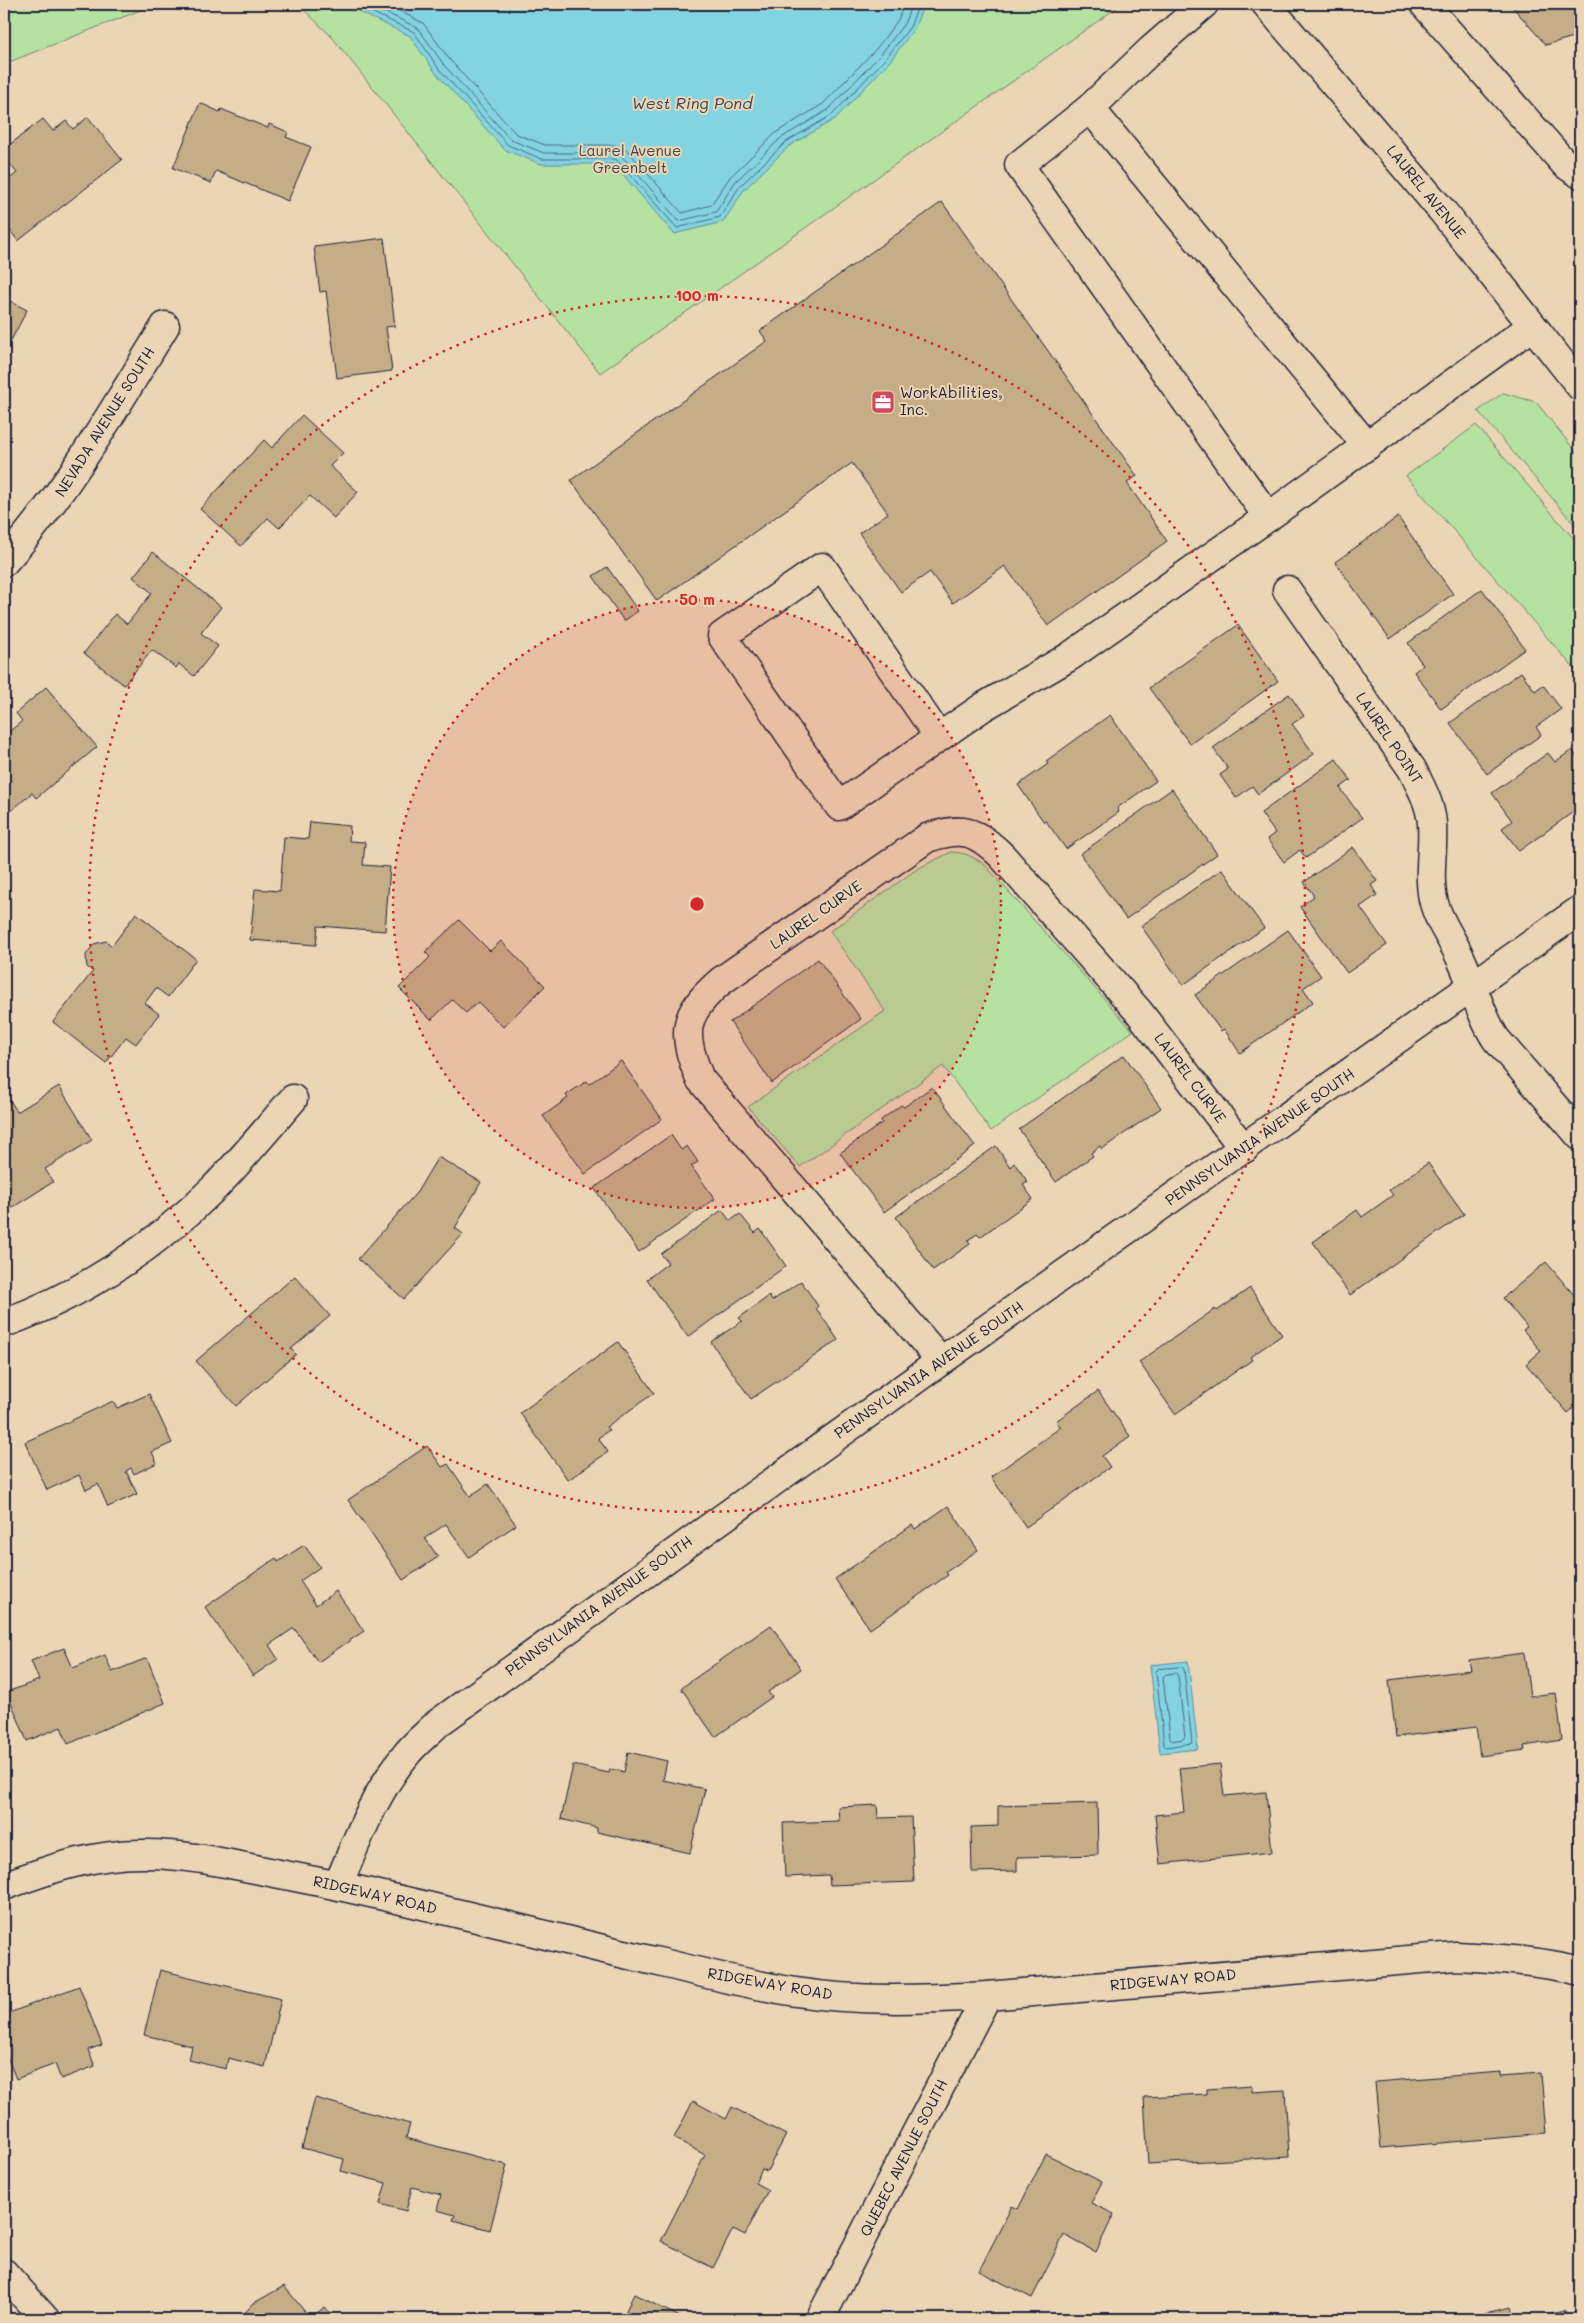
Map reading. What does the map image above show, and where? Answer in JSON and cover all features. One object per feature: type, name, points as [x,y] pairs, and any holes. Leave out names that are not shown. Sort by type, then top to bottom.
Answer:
[{"type":"street","points":[[1204,4],[1152,49],[1090,108],[1020,165],[1268,518]]},
{"type":"street","name":"LAUREL AVENUE","points":[[1266,4],[1444,213],[1580,386]]},
{"type":"street","points":[[1424,4],[1573,169]]},
{"type":"street","points":[[1090,108],[1367,446]]},
{"type":"street","name":"NEVADA AVENUE SOUTH","points":[[4,562],[63,489],[96,441],[165,326]]},
{"type":"street","points":[[939,737],[822,567],[722,636],[839,806],[983,707],[1069,657],[1268,518],[1532,326]]},
{"type":"street","name":"LAUREL POINT","points":[[1287,590],[1412,769],[1426,796],[1432,822],[1431,884],[1434,903],[1473,987]]},
{"type":"street","name":"LAUREL CURVE","points":[[941,1361],[700,1079],[692,1058],[688,1025],[694,1010],[704,996],[721,981],[927,838],[958,830],[973,834],[988,843],[1002,856],[1139,1012],[1244,1148]]},
{"type":"street","name":"PENNSYLVANIA AVENUE SOUTH","points":[[338,1886],[370,1812],[384,1787],[405,1755],[438,1723],[941,1361],[1580,910]]},
{"type":"street","points":[[1473,987],[1484,1022],[1496,1039],[1580,1136]]},
{"type":"street","points":[[4,1324],[88,1284],[155,1240],[212,1189],[293,1098]]},
{"type":"street","name":"RIDGEWAY ROAD","points":[[4,1886],[69,1864],[110,1856],[144,1854],[181,1856],[338,1886],[591,1947],[796,1992],[834,1996],[923,1999],[987,1996],[1456,1956],[1502,1958],[1547,1963],[1580,1971]]},
{"type":"street","name":"QUEBEC AVENUE SOUTH","points":[[820,2319],[987,1996]]},
{"type":"street","points":[[4,2273],[45,2319]]},
{"type":"green space","points":[[4,4],[156,4],[4,64]]},
{"type":"green space","name":"Laurel Avenue Greenbelt","points":[[298,4],[1122,4],[600,373],[332,37]]},
{"type":"green space","points":[[1503,393],[1536,402],[1580,457],[1580,531],[1478,411]]},
{"type":"green space","points":[[1476,425],[1580,546],[1580,675],[1406,476]]},
{"type":"green space","points":[[951,852],[969,855],[984,864],[1133,1031],[991,1131],[943,1066],[800,1167],[748,1107],[885,1011],[830,931],[917,869]]},
{"type":"water","name":"West Ring Pond","points":[[353,4],[924,4],[914,29],[890,61],[835,119],[789,146],[744,190],[723,222],[674,234],[614,164],[541,164],[505,150],[435,72],[410,36],[359,12]]},
{"type":"water","points":[[1188,1661],[1198,1749],[1160,1753],[1150,1665]]},
{"type":"building","points":[[1510,4],[1580,4],[1580,35],[1546,45]]},
{"type":"building","points":[[200,103],[220,112],[221,109],[268,128],[269,124],[288,132],[286,137],[311,147],[288,201],[216,171],[211,183],[173,168]]},
{"type":"building","points":[[88,117],[122,160],[18,241],[4,222],[4,183],[17,173],[4,157],[4,149],[43,119],[53,131],[66,121],[73,129]]},
{"type":"building","name":"WorkAbilities, Inc.","points":[[942,202],[1137,476],[1127,483],[1167,541],[1048,626],[1005,566],[953,603],[930,572],[901,592],[859,533],[888,513],[852,463],[657,601],[571,480],[767,341],[760,331]]},
{"type":"building","points":[[384,238],[395,326],[386,327],[392,371],[337,378],[326,291],[320,292],[314,247]]},
{"type":"building","points":[[4,298],[27,310],[4,354]]},
{"type":"building","points":[[302,415],[343,453],[330,466],[358,492],[334,518],[310,496],[279,528],[268,518],[241,546],[200,509],[264,440],[272,448]]},
{"type":"building","points":[[1398,517],[1453,594],[1390,639],[1335,562]]},
{"type":"building","points":[[153,552],[221,607],[201,633],[218,646],[194,676],[179,664],[176,668],[152,650],[124,685],[84,653],[115,614],[127,624],[152,593],[133,577]]},
{"type":"building","points":[[607,567],[638,611],[624,621],[593,576]]},
{"type":"building","points":[[1482,589],[1525,649],[1441,709],[1414,672],[1423,665],[1408,643]]},
{"type":"building","points":[[1238,625],[1278,681],[1190,744],[1149,688]]},
{"type":"building","points":[[1521,672],[1535,691],[1543,685],[1561,709],[1536,727],[1541,735],[1487,774],[1450,723]]},
{"type":"building","points":[[46,687],[97,747],[36,798],[32,793],[11,811],[4,802],[4,736],[22,721],[16,713]]},
{"type":"building","points":[[1289,694],[1304,716],[1292,724],[1314,754],[1258,794],[1252,786],[1236,798],[1220,775],[1228,769],[1213,748]]},
{"type":"building","points":[[1110,715],[1156,781],[1117,808],[1119,812],[1066,849],[1018,785],[1048,764],[1046,761]]},
{"type":"building","points":[[1572,750],[1580,761],[1580,807],[1519,851],[1502,828],[1512,821],[1492,793],[1548,753],[1555,762]]},
{"type":"building","points":[[1336,759],[1351,780],[1340,788],[1362,818],[1306,858],[1300,850],[1284,862],[1267,839],[1275,833],[1261,813]]},
{"type":"building","points":[[1172,789],[1217,854],[1126,919],[1080,854]]},
{"type":"building","points":[[310,822],[350,826],[349,841],[365,842],[363,865],[390,867],[385,931],[318,926],[316,945],[250,940],[255,889],[280,891],[284,837],[308,839]]},
{"type":"building","points":[[1353,847],[1377,881],[1371,885],[1377,895],[1360,907],[1387,945],[1347,973],[1300,907],[1314,896],[1304,882]]},
{"type":"building","points":[[1222,869],[1264,928],[1183,985],[1141,926]]},
{"type":"building","points":[[136,913],[196,959],[168,997],[156,988],[145,1003],[159,1014],[136,1044],[126,1037],[106,1063],[53,1022],[93,971],[87,967],[86,955],[94,944],[106,941],[112,946]]},
{"type":"building","points":[[459,920],[490,951],[501,941],[545,986],[503,1027],[478,1002],[466,1013],[452,1000],[431,1020],[399,988],[430,957],[425,952]]},
{"type":"building","points":[[1288,930],[1321,976],[1303,988],[1313,1002],[1240,1053],[1224,1029],[1221,1031],[1195,995]]},
{"type":"building","points":[[818,959],[861,1019],[772,1083],[730,1022]]},
{"type":"building","points":[[1124,1055],[1161,1108],[1102,1149],[1100,1146],[1091,1153],[1093,1156],[1056,1182],[1019,1129]]},
{"type":"building","points":[[621,1061],[662,1119],[585,1174],[543,1116],[568,1098],[566,1095],[587,1081],[589,1084]]},
{"type":"building","points":[[59,1086],[92,1140],[45,1169],[53,1182],[10,1209],[4,1198],[4,1090],[17,1112]]},
{"type":"building","points":[[932,1087],[975,1146],[884,1212],[840,1153],[882,1123],[881,1120],[901,1105],[904,1107]]},
{"type":"building","points":[[671,1135],[681,1150],[687,1146],[698,1162],[691,1166],[715,1199],[639,1252],[594,1188]]},
{"type":"building","points":[[996,1146],[1010,1167],[1014,1163],[1028,1182],[1023,1185],[1033,1199],[980,1237],[977,1234],[968,1240],[970,1244],[933,1270],[896,1217]]},
{"type":"building","points":[[438,1157],[481,1182],[455,1228],[463,1234],[404,1299],[358,1259],[417,1192]]},
{"type":"building","points":[[1428,1163],[1464,1214],[1350,1295],[1313,1242],[1357,1210],[1362,1217],[1393,1195],[1389,1190]]},
{"type":"building","points":[[722,1210],[730,1221],[740,1214],[755,1233],[760,1229],[786,1266],[688,1337],[647,1279],[668,1263],[661,1254]]},
{"type":"building","points":[[1546,1262],[1580,1302],[1580,1402],[1568,1413],[1526,1364],[1541,1351],[1523,1330],[1527,1327],[1503,1298]]},
{"type":"building","points":[[295,1276],[330,1316],[291,1349],[296,1354],[236,1406],[196,1361]]},
{"type":"building","points":[[801,1281],[818,1306],[816,1308],[838,1340],[751,1399],[711,1342],[742,1321],[739,1318],[769,1296],[772,1301]]},
{"type":"building","points":[[1250,1288],[1282,1335],[1250,1357],[1252,1360],[1175,1414],[1139,1362],[1215,1309],[1217,1311]]},
{"type":"building","points":[[618,1342],[654,1393],[606,1427],[609,1430],[598,1438],[608,1452],[568,1480],[520,1413]]},
{"type":"building","points":[[1098,1391],[1130,1436],[1102,1456],[1110,1467],[1026,1527],[991,1477],[1061,1427],[1056,1421]]},
{"type":"building","points":[[149,1394],[172,1443],[152,1452],[157,1463],[134,1474],[131,1468],[126,1471],[137,1494],[108,1507],[98,1484],[86,1490],[79,1475],[47,1490],[25,1442],[113,1401],[117,1408]]},
{"type":"building","points":[[427,1446],[442,1467],[448,1464],[470,1496],[488,1484],[516,1525],[469,1557],[446,1524],[425,1538],[438,1557],[403,1580],[348,1500]]},
{"type":"building","points":[[948,1506],[978,1550],[946,1572],[948,1575],[870,1629],[835,1579],[912,1525],[915,1529]]},
{"type":"building","points":[[304,1545],[320,1567],[300,1581],[316,1605],[336,1591],[364,1631],[318,1662],[294,1628],[269,1645],[278,1659],[253,1676],[205,1607],[276,1558],[278,1562]]},
{"type":"building","points":[[771,1625],[801,1669],[768,1692],[772,1697],[715,1737],[681,1688]]},
{"type":"building","points":[[64,1648],[73,1668],[105,1655],[112,1672],[147,1658],[165,1703],[68,1744],[61,1727],[27,1741],[7,1692],[39,1680],[31,1661]]},
{"type":"building","points":[[1524,1653],[1530,1696],[1556,1693],[1562,1740],[1524,1746],[1525,1750],[1480,1756],[1476,1727],[1396,1737],[1389,1680],[1471,1670],[1469,1660]]},
{"type":"building","points":[[628,1752],[667,1761],[663,1780],[705,1789],[690,1853],[597,1832],[597,1828],[561,1819],[573,1765],[609,1773],[610,1769],[624,1772]]},
{"type":"building","points":[[1220,1764],[1224,1796],[1266,1792],[1272,1852],[1160,1864],[1155,1815],[1184,1812],[1179,1768]]},
{"type":"building","points":[[1097,1803],[1098,1855],[1017,1857],[1017,1871],[972,1872],[971,1827],[998,1826],[998,1806]]},
{"type":"building","points":[[877,1805],[878,1818],[911,1817],[914,1882],[830,1885],[829,1875],[785,1877],[783,1823],[839,1821],[838,1807]]},
{"type":"building","points":[[160,1970],[281,1999],[265,2067],[228,2058],[226,2069],[189,2060],[192,2046],[144,2035]]},
{"type":"building","points":[[79,1986],[102,2045],[88,2050],[95,2066],[61,2079],[55,2064],[16,2079],[4,2049],[4,2015]]},
{"type":"building","points":[[1501,2072],[1501,2076],[1541,2073],[1546,2134],[1381,2148],[1375,2082]]},
{"type":"building","points":[[1252,2086],[1252,2092],[1285,2090],[1289,2157],[1148,2164],[1144,2097],[1206,2094],[1206,2089]]},
{"type":"building","points":[[315,2098],[410,2124],[406,2138],[507,2165],[490,2230],[453,2220],[455,2215],[437,2210],[441,2195],[412,2187],[406,2211],[380,2204],[386,2183],[341,2171],[344,2159],[302,2148]]},
{"type":"building","points":[[693,2101],[726,2119],[732,2107],[786,2135],[767,2171],[762,2169],[755,2183],[768,2190],[745,2235],[733,2229],[713,2268],[661,2241],[705,2155],[674,2138]]},
{"type":"building","points":[[1046,2154],[1102,2182],[1091,2203],[1114,2214],[1096,2252],[1064,2235],[1032,2298],[979,2271],[1012,2206],[1018,2209]]},
{"type":"building","points":[[284,2286],[310,2318],[325,2307],[335,2319],[239,2319],[254,2303]]},
{"type":"building","points":[[634,2294],[684,2319],[622,2319]]},
{"type":"building","points":[[1511,2306],[1514,2319],[1472,2319],[1470,2315]]},
{"type":"building","points":[[1563,2310],[1565,2319],[1526,2319]]},
{"type":"place","name":"WorkAbilities, Inc.","points":[[883,402]]}]
